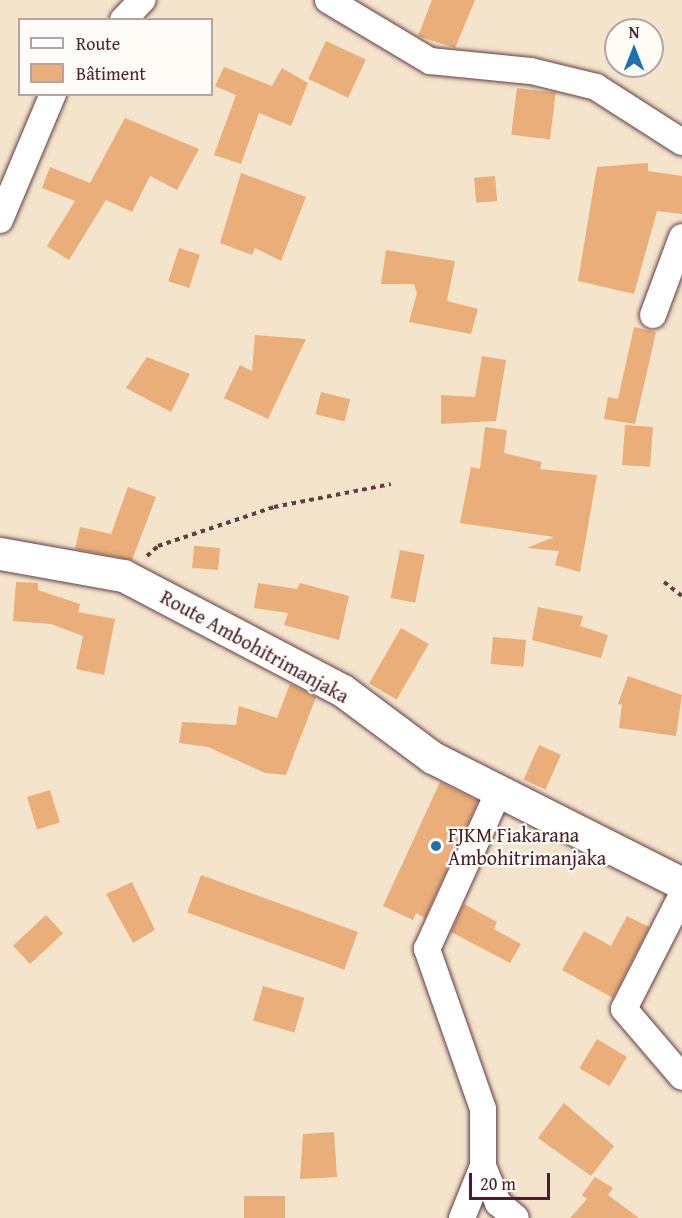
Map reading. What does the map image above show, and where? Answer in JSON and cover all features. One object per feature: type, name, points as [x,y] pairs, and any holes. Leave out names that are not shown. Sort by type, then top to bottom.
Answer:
[{"type":"street","points":[[125,18],[142,0]]},
{"type":"street","points":[[328,0],[430,61],[531,72],[596,87],[682,142]]},
{"type":"street","points":[[0,220],[6,187],[52,96]]},
{"type":"street","points":[[653,315],[682,237]]},
{"type":"street","name":"Route Ambohitrimanjaka","points":[[0,554],[124,576],[343,691],[433,758],[682,884]]},
{"type":"street","points":[[462,1218],[483,1166],[483,1109],[427,949],[499,791]]},
{"type":"street","points":[[682,895],[624,1009],[682,1077]]},
{"type":"street","points":[[483,1166],[498,1203],[516,1218]]},
{"type":"path","points":[[124,576],[158,546],[274,507],[391,484]]},
{"type":"path","points":[[664,582],[682,596]]},
{"type":"building","points":[[432,0],[475,0],[455,48],[418,36]]},
{"type":"building","points":[[326,41],[366,60],[348,98],[308,79]]},
{"type":"building","points":[[224,67],[272,86],[282,68],[308,83],[291,126],[259,113],[241,164],[214,155],[236,95],[215,86]]},
{"type":"building","points":[[517,88],[556,93],[550,139],[511,135]]},
{"type":"building","points":[[125,118],[199,149],[177,190],[150,176],[132,212],[106,200],[69,260],[47,246],[75,201],[42,188],[50,167],[90,183]]},
{"type":"building","points":[[648,163],[648,171],[682,176],[682,214],[657,211],[634,294],[578,281],[597,167]]},
{"type":"building","points":[[241,173],[306,197],[281,261],[255,248],[252,255],[220,243]]},
{"type":"building","points":[[495,176],[497,201],[476,203],[474,178]]},
{"type":"building","points":[[179,248],[200,255],[189,288],[168,281]]},
{"type":"building","points":[[386,250],[455,261],[447,301],[478,309],[471,334],[409,322],[417,293],[414,284],[381,284]]},
{"type":"building","points":[[634,327],[656,332],[635,424],[604,419],[608,397],[618,399]]},
{"type":"building","points":[[255,335],[306,339],[268,419],[224,398],[240,365],[252,371]]},
{"type":"building","points":[[482,356],[506,360],[496,421],[441,424],[441,395],[475,397]]},
{"type":"building","points":[[147,357],[190,374],[171,412],[126,388]]},
{"type":"building","points":[[321,392],[350,399],[345,422],[315,414]]},
{"type":"building","points":[[625,425],[653,427],[650,467],[622,465]]},
{"type":"building","points":[[485,427],[507,430],[504,453],[542,462],[540,469],[597,475],[580,572],[555,565],[559,551],[527,548],[554,537],[460,523],[471,467],[480,469]]},
{"type":"building","points":[[128,487],[156,497],[132,560],[75,549],[80,527],[111,534]]},
{"type":"building","points":[[194,546],[220,548],[218,570],[192,568]]},
{"type":"building","points":[[400,550],[425,555],[415,603],[391,598]]},
{"type":"building","points":[[16,582],[38,583],[38,590],[80,604],[78,612],[115,619],[104,675],[76,669],[83,636],[51,624],[13,621]]},
{"type":"building","points":[[258,583],[297,589],[300,583],[349,596],[339,640],[284,625],[288,613],[254,608]]},
{"type":"building","points":[[538,607],[583,616],[580,626],[608,635],[601,658],[532,640]]},
{"type":"building","points":[[401,628],[429,644],[397,699],[369,683]]},
{"type":"building","points":[[493,637],[526,640],[524,667],[491,664]]},
{"type":"building","points":[[628,676],[682,695],[676,736],[619,728],[622,705],[618,704]]},
{"type":"building","points":[[290,684],[316,697],[286,775],[265,773],[208,747],[179,743],[182,722],[236,725],[239,706],[277,718]]},
{"type":"building","points":[[539,745],[561,755],[545,789],[524,780]]},
{"type":"building","name":"FJKM Fiakarana Ambohitrimanjaka","points":[[440,782],[478,801],[425,918],[416,913],[413,920],[383,906]]},
{"type":"building","points":[[50,790],[60,823],[37,830],[27,797]]},
{"type":"building","points":[[201,875],[358,932],[344,970],[187,913]]},
{"type":"building","points":[[132,882],[155,930],[133,943],[106,894]]},
{"type":"building","points":[[464,904],[497,922],[494,929],[521,944],[510,963],[451,932]]},
{"type":"building","points":[[46,915],[63,933],[30,964],[13,946]]},
{"type":"building","points":[[627,916],[649,927],[613,998],[562,970],[584,931],[611,946]]},
{"type":"building","points":[[263,986],[304,998],[294,1032],[253,1021]]},
{"type":"building","points":[[597,1039],[627,1057],[609,1086],[579,1068]]},
{"type":"building","points":[[564,1103],[614,1146],[591,1176],[538,1138]]},
{"type":"building","points":[[334,1132],[337,1177],[300,1179],[303,1134]]},
{"type":"building","points":[[595,1177],[613,1188],[608,1195],[639,1218],[570,1218],[587,1199],[582,1195]]},
{"type":"building","points":[[244,1196],[285,1196],[285,1218],[244,1218]]},
{"type":"place","name":"FJKM Fiakarana Ambohitrimanjaka","points":[[436,846]]}]
